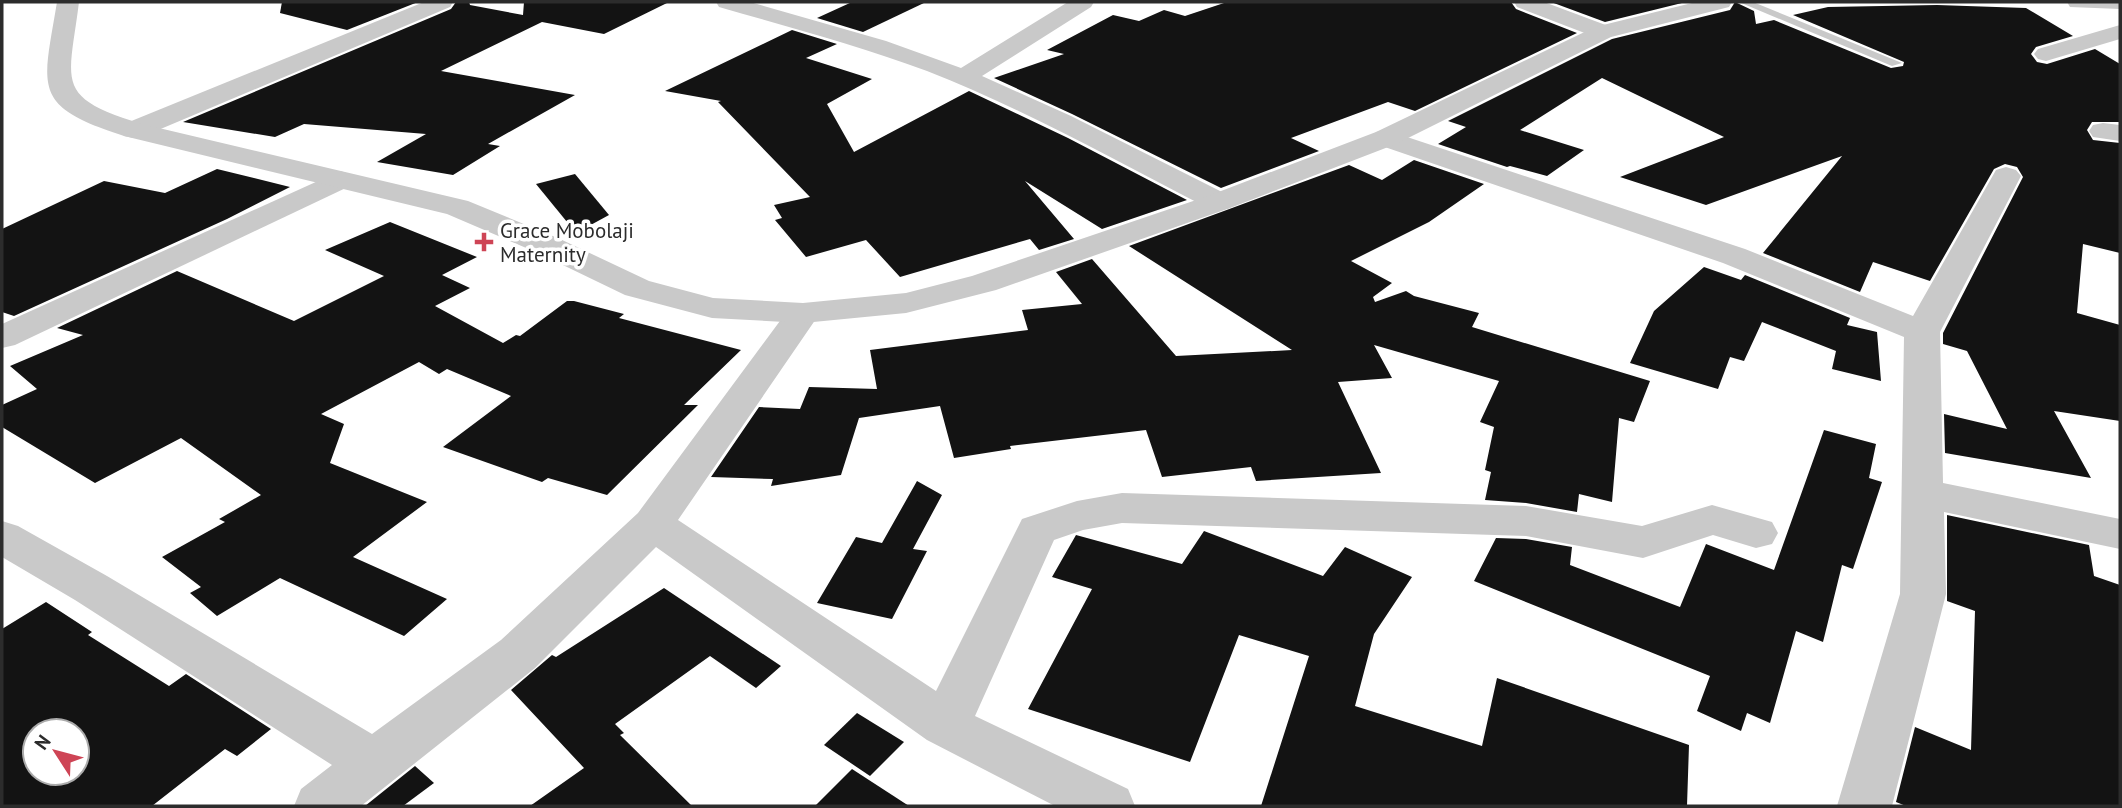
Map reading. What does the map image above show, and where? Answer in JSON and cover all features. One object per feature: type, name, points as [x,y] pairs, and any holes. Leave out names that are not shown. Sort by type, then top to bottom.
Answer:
[{"type":"street","points":[[134,130],[442,2]]},
{"type":"street","points":[[727,2],[908,57],[963,77],[1023,103],[1219,202]]},
{"type":"street","points":[[963,77],[1083,2]]},
{"type":"street","points":[[1525,2],[1603,32]]},
{"type":"street","points":[[68,4],[59,82],[70,102],[98,119],[134,130],[457,207],[549,246],[637,288],[712,308],[803,313],[906,303],[984,283],[1219,202],[1385,138],[1603,32],[1721,2]]},
{"type":"street","points":[[2078,2],[2120,5]]},
{"type":"street","points":[[2046,54],[2116,37]]},
{"type":"street","points":[[1385,138],[1734,256],[1922,332]]},
{"type":"street","points":[[1864,806],[1923,594],[1922,332],[2006,176]]},
{"type":"street","points":[[2,337],[340,180]]},
{"type":"street","points":[[321,806],[518,654],[653,524],[803,313]]},
{"type":"street","points":[[1921,493],[2120,534]]},
{"type":"street","points":[[945,725],[1037,530],[1077,516],[1122,508],[1526,521],[1643,542],[1712,520],[1756,533]]},
{"type":"street","points":[[653,524],[945,725],[1108,806]]},
{"type":"street","points":[[2,537],[91,588],[374,763]]},
{"type":"lane","points":[[1744,2],[1896,63]]},
{"type":"building","points":[[282,2],[418,2],[347,30],[280,13]]},
{"type":"building","points":[[456,2],[469,2],[470,5],[523,15],[524,2],[669,2],[604,34],[542,22],[441,71],[575,95],[488,144],[500,146],[453,175],[377,162],[426,134],[304,124],[275,137],[183,122],[451,9]]},
{"type":"building","points":[[852,2],[926,2],[863,32],[817,18]]},
{"type":"building","points":[[1227,2],[1511,2],[1516,9],[1577,33],[1415,111],[1388,102],[1291,138],[1319,151],[1221,188],[994,78],[1064,54],[1047,50],[1113,15],[1139,21],[1164,10],[1185,16]]},
{"type":"building","points":[[1551,2],[1686,2],[1605,22]]},
{"type":"building","points":[[1735,2],[1754,11],[1756,24],[1774,20],[1891,68],[1903,66],[1904,62],[1793,15],[1828,7],[1937,5],[2026,8],[2073,36],[2036,47],[2031,54],[2037,62],[2047,64],[2095,49],[2120,64],[2120,122],[2092,122],[2087,130],[2093,140],[2120,143],[2120,253],[2083,244],[2077,313],[2120,325],[2120,421],[2054,411],[2091,478],[1945,453],[1944,414],[2007,429],[1967,351],[1943,344],[1943,333],[2023,177],[2017,167],[2005,164],[1994,169],[1930,281],[1873,262],[1860,292],[1763,253],[1842,156],[1706,205],[1620,177],[1724,137],[1602,78],[1520,130],[1584,150],[1547,176],[1507,167],[1438,144],[1466,127],[1448,121],[1612,39],[1730,10]]},
{"type":"building","points":[[792,30],[837,44],[806,58],[872,79],[827,104],[854,152],[969,91],[1068,138],[1187,200],[1102,229],[1025,181],[1074,239],[1039,250],[1030,239],[900,277],[866,240],[806,257],[775,220],[782,218],[774,205],[810,197],[718,102],[721,101],[665,91]]},
{"type":"building","points":[[1414,160],[1484,184],[1429,222],[1351,261],[1392,283],[1373,297],[1375,302],[1406,291],[1414,296],[1479,313],[1472,327],[1650,381],[1634,422],[1619,418],[1612,502],[1579,494],[1577,512],[1526,503],[1485,500],[1491,472],[1485,470],[1494,427],[1480,422],[1499,381],[1374,345],[1392,378],[1338,382],[1381,473],[1256,481],[1251,467],[1162,477],[1146,430],[1010,446],[1011,449],[954,458],[940,406],[859,418],[841,475],[771,486],[773,479],[711,477],[759,407],[800,409],[809,387],[877,389],[870,350],[1028,330],[1022,310],[1082,304],[1056,272],[1092,259],[1176,356],[1292,350],[1129,246],[1349,165],[1382,180]]},
{"type":"building","points":[[217,169],[290,187],[227,219],[14,316],[2,312],[2,229],[104,181],[165,193]]},
{"type":"building","points":[[575,174],[609,215],[576,233],[536,184]]},
{"type":"building","points":[[390,222],[477,257],[442,275],[470,288],[435,306],[503,343],[516,335],[520,336],[567,301],[574,301],[624,314],[619,318],[741,350],[684,405],[698,405],[607,495],[548,478],[542,482],[443,447],[511,396],[447,369],[439,374],[419,362],[321,414],[344,424],[330,463],[427,502],[353,557],[447,599],[404,636],[280,578],[217,616],[190,593],[201,587],[162,557],[225,522],[219,519],[261,495],[181,438],[95,483],[2,427],[2,405],[37,389],[10,366],[83,335],[57,328],[177,271],[294,321],[384,276],[325,250]]},
{"type":"building","points":[[1704,267],[1741,280],[1745,275],[1850,318],[1847,325],[1877,332],[1881,381],[1832,369],[1836,351],[1762,322],[1744,361],[1730,357],[1718,389],[1630,363],[1654,311]]},
{"type":"building","points":[[1824,430],[1876,444],[1869,478],[1882,482],[1853,569],[1842,565],[1823,642],[1796,631],[1770,723],[1747,713],[1741,731],[1697,711],[1710,676],[1474,581],[1496,538],[1526,539],[1572,547],[1570,565],[1680,607],[1706,544],[1774,570]]},
{"type":"building","points":[[917,481],[942,495],[913,549],[927,551],[892,619],[817,603],[856,537],[882,543]]},
{"type":"building","points":[[1947,515],[2089,545],[2094,576],[2120,585],[2120,806],[1906,806],[1896,802],[1915,727],[1971,750],[1975,611],[1947,601]]},
{"type":"building","points":[[1204,531],[1323,576],[1345,547],[1412,577],[1374,634],[1355,706],[1482,746],[1497,678],[1689,745],[1687,806],[1261,806],[1309,656],[1239,635],[1190,762],[1028,709],[1092,589],[1052,577],[1076,535],[1182,564]]},
{"type":"building","points":[[664,588],[781,666],[756,688],[710,656],[615,724],[624,733],[620,735],[692,806],[530,806],[584,768],[511,690],[552,655],[556,657]]},
{"type":"building","points":[[46,602],[92,632],[88,635],[169,686],[186,674],[271,729],[237,756],[225,749],[152,806],[2,806],[2,629]]},
{"type":"building","points":[[857,713],[904,742],[870,776],[824,745]]},
{"type":"building","points":[[415,766],[434,783],[403,806],[365,806]]},
{"type":"building","points":[[852,769],[909,806],[815,806]]},
{"type":"place","name":"Grace Mobolaji Maternity","points":[[484,242]]}]
